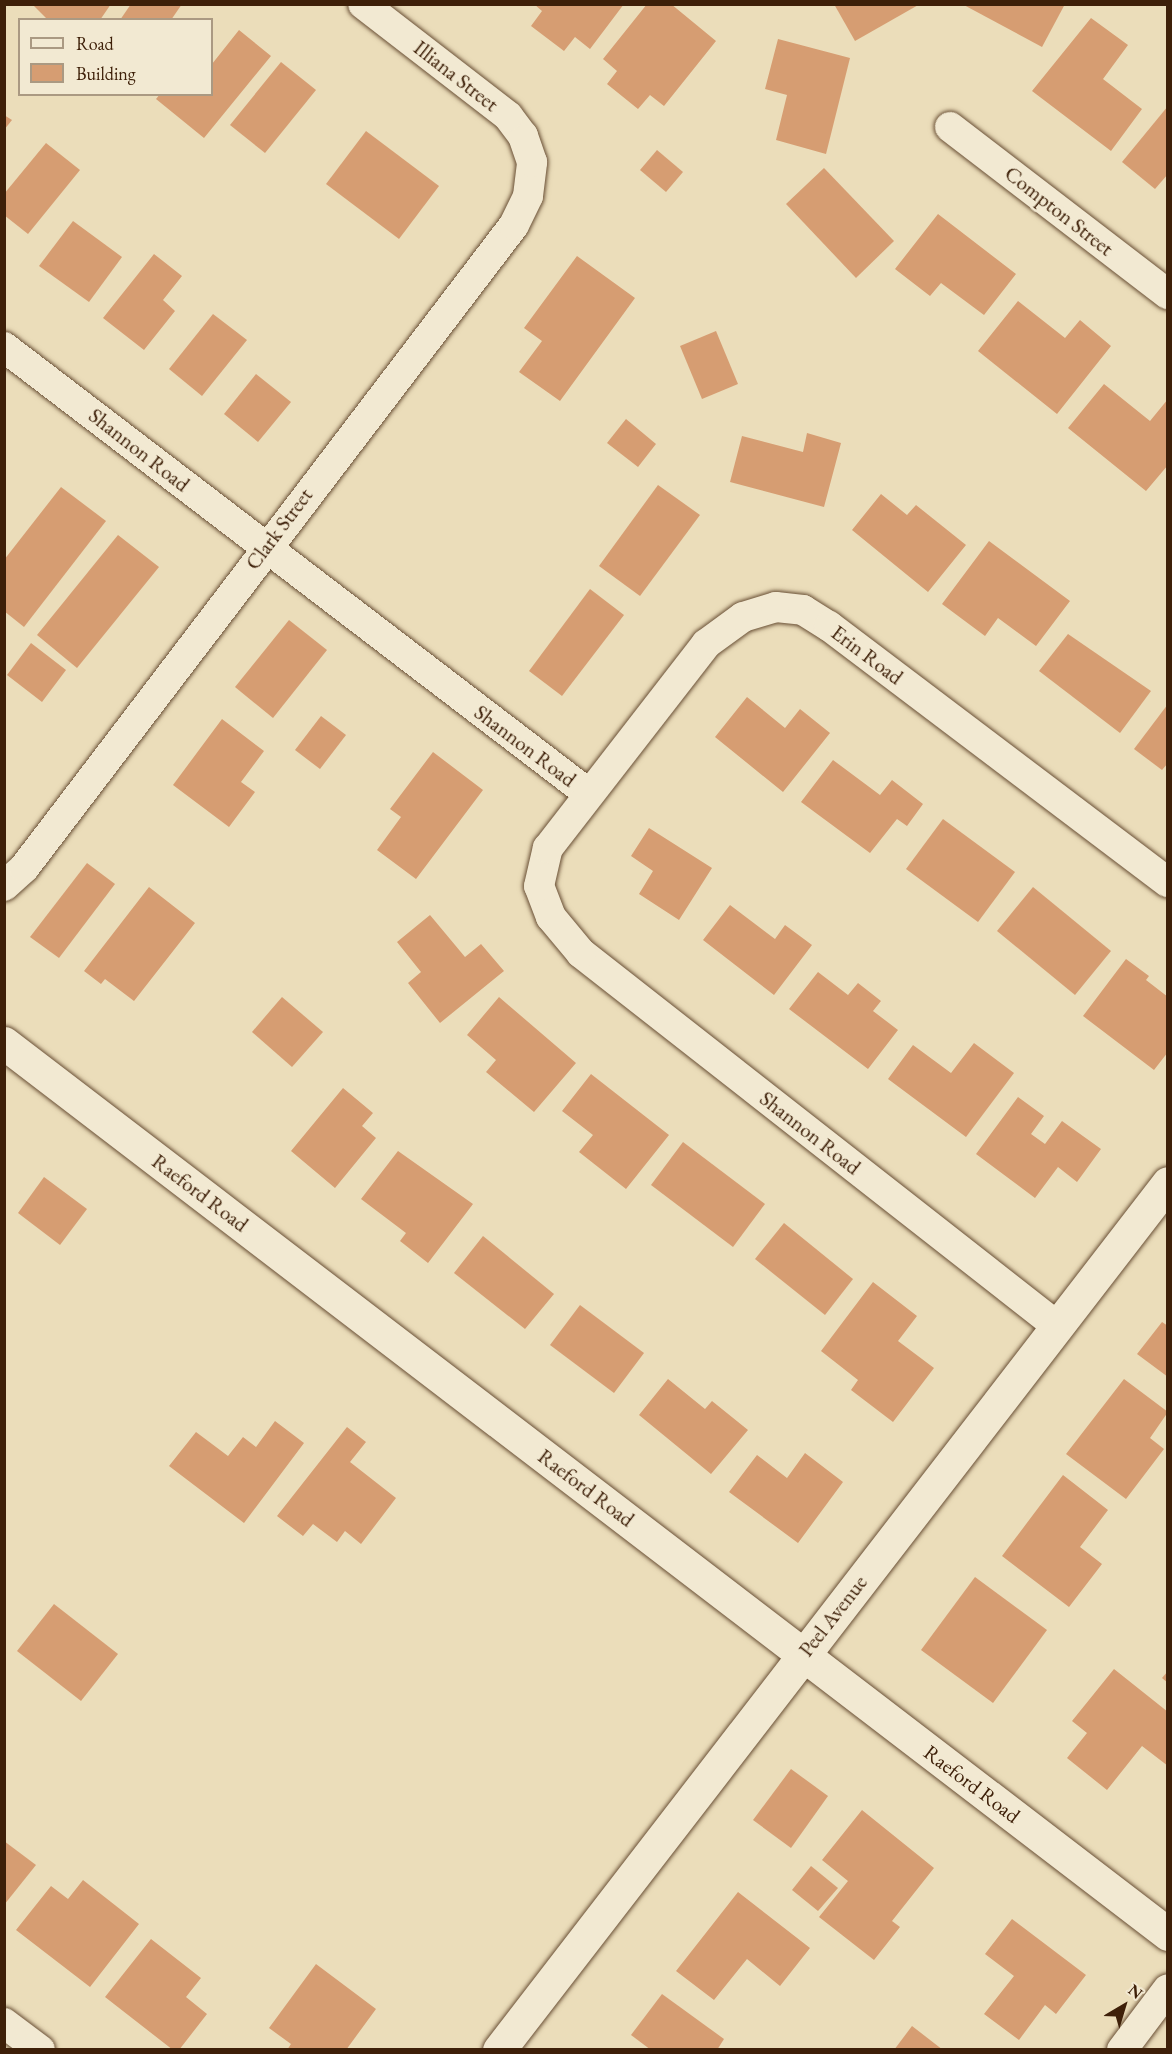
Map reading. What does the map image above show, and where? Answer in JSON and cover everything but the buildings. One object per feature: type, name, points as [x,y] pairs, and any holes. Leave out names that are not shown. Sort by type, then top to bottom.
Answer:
[{"type":"street","name":"Illiana Street","points":[[363,4],[508,116],[523,136],[532,162]]},
{"type":"street","name":"Compton Street","points":[[950,127],[1167,294]]},
{"type":"street","name":"Clark Street","points":[[4,886],[24,868],[265,547],[514,225],[528,196],[532,162]]},
{"type":"street","name":"Shannon Road","points":[[4,347],[589,795],[548,848],[539,886],[551,917],[581,953],[1057,1326]]},
{"type":"street","name":"Erin Road","points":[[589,795],[706,644],[743,617],[776,607],[803,610],[829,626],[1167,882]]},
{"type":"street","name":"Raeford Road","points":[[4,1043],[1167,1934]]},
{"type":"street","name":"Peel Avenue","points":[[499,2049],[1167,1182]]},
{"type":"street","points":[[1122,2049],[1167,1989]]},
{"type":"street","points":[[4,2023],[40,2049]]}]
